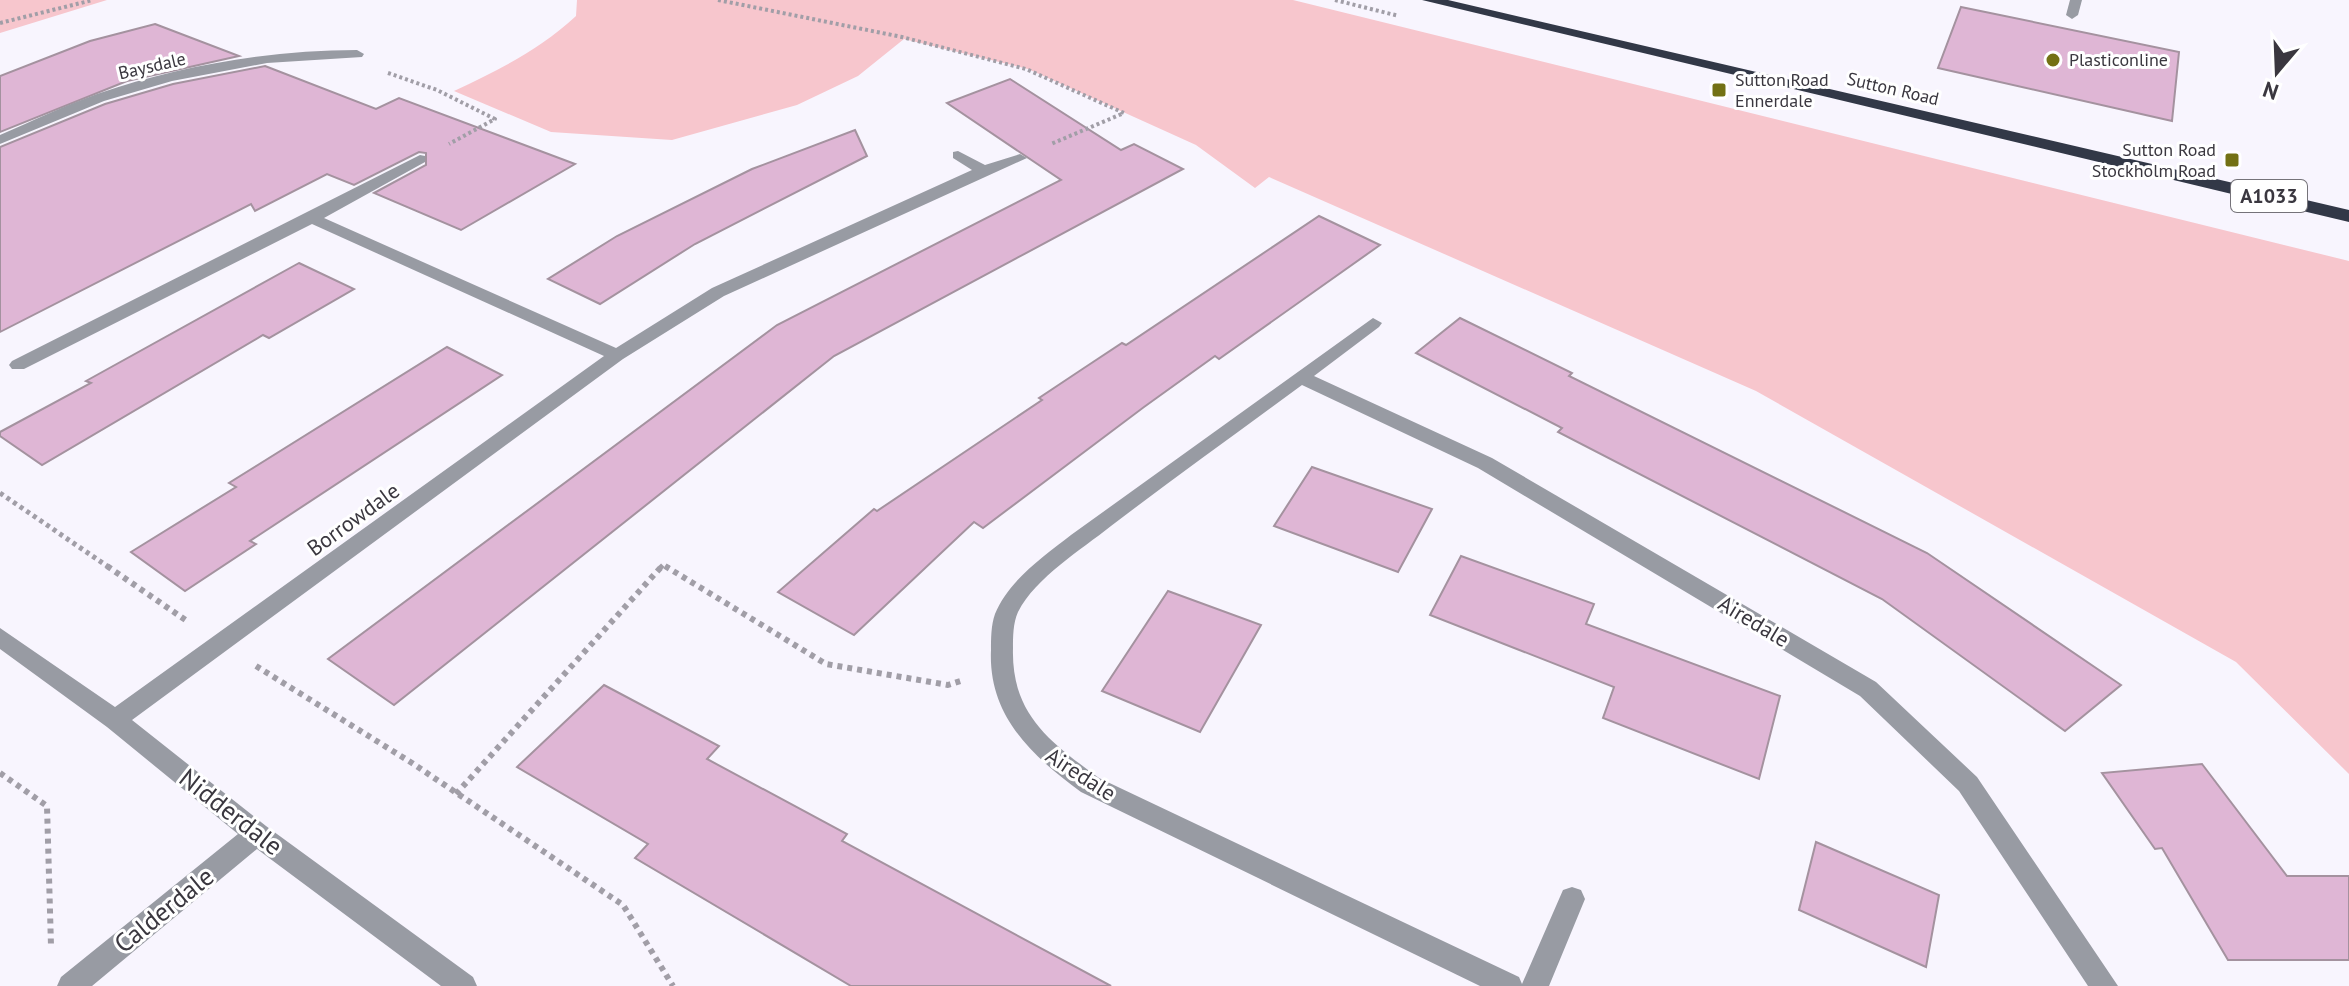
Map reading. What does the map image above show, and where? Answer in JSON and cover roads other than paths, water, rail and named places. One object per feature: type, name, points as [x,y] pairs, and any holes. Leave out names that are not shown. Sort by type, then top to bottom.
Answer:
[{"type":"highway","name":"Sutton Road","points":[[1429,0],[2349,216]]},
{"type":"street","points":[[2072,15],[2076,0]]},
{"type":"street","points":[[320,52],[333,39]]},
{"type":"street","name":"Baysdale","points":[[0,140],[113,93],[185,76],[320,52],[357,54]]},
{"type":"street","points":[[958,155],[983,170]]},
{"type":"street","name":"Borrowdale","points":[[115,720],[617,355],[718,292],[983,170],[1020,158]]},
{"type":"street","points":[[18,365],[312,218],[420,159]]},
{"type":"street","points":[[312,218],[617,355]]},
{"type":"street","name":"Airedale","points":[[1373,323],[1302,378],[1162,476],[1072,545],[1036,578],[1006,614],[999,669],[1012,710],[1043,752],[1090,785],[1509,986]]},
{"type":"street","name":"Airedale","points":[[1302,378],[1485,463],[1868,689],[1968,784],[2104,986]]},
{"type":"street","name":"Nidderdale","points":[[0,637],[115,720],[257,834],[463,986]]},
{"type":"street","name":"Calderdale","points":[[74,984],[257,834]]},
{"type":"street","points":[[1535,986],[1572,899]]},
{"type":"place","name":"Plasticonline","points":[[2053,60]]},
{"type":"place","name":"Sutton Road Ennerdale","points":[[1719,90]]},
{"type":"place","name":"Sutton Road Stockholm Road","points":[[2232,160]]}]
